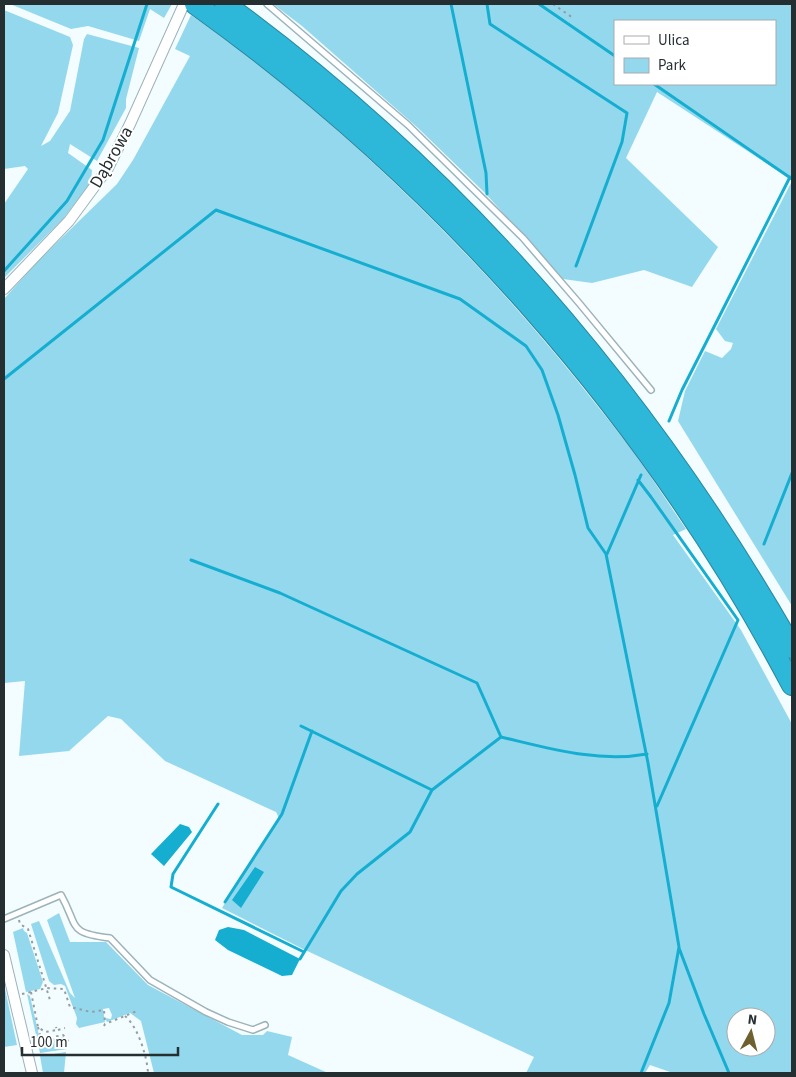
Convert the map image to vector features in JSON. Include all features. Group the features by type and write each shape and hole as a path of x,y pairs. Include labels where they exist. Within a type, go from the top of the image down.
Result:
{"highway":[{"path":"195,4 264,55 365,140 456,228 545,325 624,422 671,488 731,579 792,685"},
{"path":"225,4 322,80 401,150 463,209 530,281 613,379 662,444 734,549 792,648"}],"street":[{"name":"Dąbrowa","path":"4,289 69,221 108,168 184,4"},
{"path":"4,955 32,1073"}],"lane":[{"path":"267,4 408,125 510,225 579,303 651,390"},
{"path":"4,919 60,895 74,927 80,932 91,936 110,938 150,980 186,1002 228,1022 253,1030 265,1025"}],"path":[{"path":"553,4 573,18"},
{"path":"18,917 20,924 28,929 50,1000"},
{"path":"27,993 47,988 64,989 70,1007 91,1012 104,1010 105,1025 137,1011"},
{"path":"31,992 40,1035 45,1039 63,1035 69,1042"},
{"path":"125,1016 132,1022 148,1073"},
{"path":"38,1027 45,1032 57,1028 65,1028"}],"green space":[{"path":"10,4 172,4 164,18 150,9 139,41 88,26 71,29"},
{"path":"273,4 792,4 792,180 657,92 626,158 718,247 692,287 644,270 592,283 563,279 485,193 418,128 302,26"},
{"path":"4,10 70,37 73,45 58,113 41,146 50,141 70,111 84,39 87,34 139,48 126,99 126,108 97,161 70,144 68,153 92,170 91,182 63,219 4,278 4,204 28,169 25,166 4,169"},
{"path":"191,15 277,79 390,179 482,271 568,369 628,445 686,529 673,535 741,630 792,724 792,1073 673,1073 650,1065 645,1073 526,1073 534,1057 303,949 222,908 279,818 276,812 165,761 121,719 108,716 69,751 19,756 25,681 4,683 4,299 36,263 117,184 133,160 190,56 175,49"},
{"path":"792,181 792,606 678,421 685,391 705,351 722,358 731,349 733,343 725,341 716,329"},
{"path":"59,913 70,942 106,942 148,985 242,1035 263,1035 267,1031 292,1037 288,1055 328,1073 154,1073 141,1021 130,1013 107,1022 105,1018 111,1019 112,1015 109,1008 103,1009 105,1022 79,1028 76,1024 77,1018 65,986 61,984 54,985 49,981 31,924 39,921 70,993 75,998 47,920"},
{"path":"23,928 27,933 43,982 40,989 26,992 13,932"},
{"path":"4,984 17,1045 4,1047"},
{"path":"27,994 30,996 40,1040 63,1037 68,1043 67,1049 40,1053"},
{"path":"66,1052 64,1073 43,1073 40,1056"}],"shaded area":[{"path":"180,824 189,827 192,832 164,866 151,854"},
{"path":"255,867 264,872 241,908 232,900"},
{"path":"228,927 244,930 300,959 292,975 282,976 228,950 215,940 219,930"}],"waterway":[{"path":"4,271 67,201 103,140 147,4"},
{"path":"451,4 486,173 487,194"},
{"path":"487,4 490,24 627,113 622,142 576,266"},
{"path":"539,4 614,55"},
{"path":"655,85 792,179"},
{"path":"669,421 682,390 790,177"},
{"path":"4,379 216,210 460,299 526,346 542,370 558,415 588,528 606,554 648,763 679,947 669,1003 641,1073"},
{"path":"764,544 792,473"},
{"path":"607,554 641,475"},
{"path":"638,480 738,620 657,806"},
{"path":"191,560 280,593 477,683 501,737"},
{"path":"301,726 432,790"},
{"path":"225,902 282,814 312,731"},
{"path":"501,737 573,753 610,757 647,754"},
{"path":"300,959 341,891 357,874 410,832 432,790 501,737"},
{"path":"218,804 173,874 171,887 304,952"},
{"path":"679,948 729,1073"}]}
